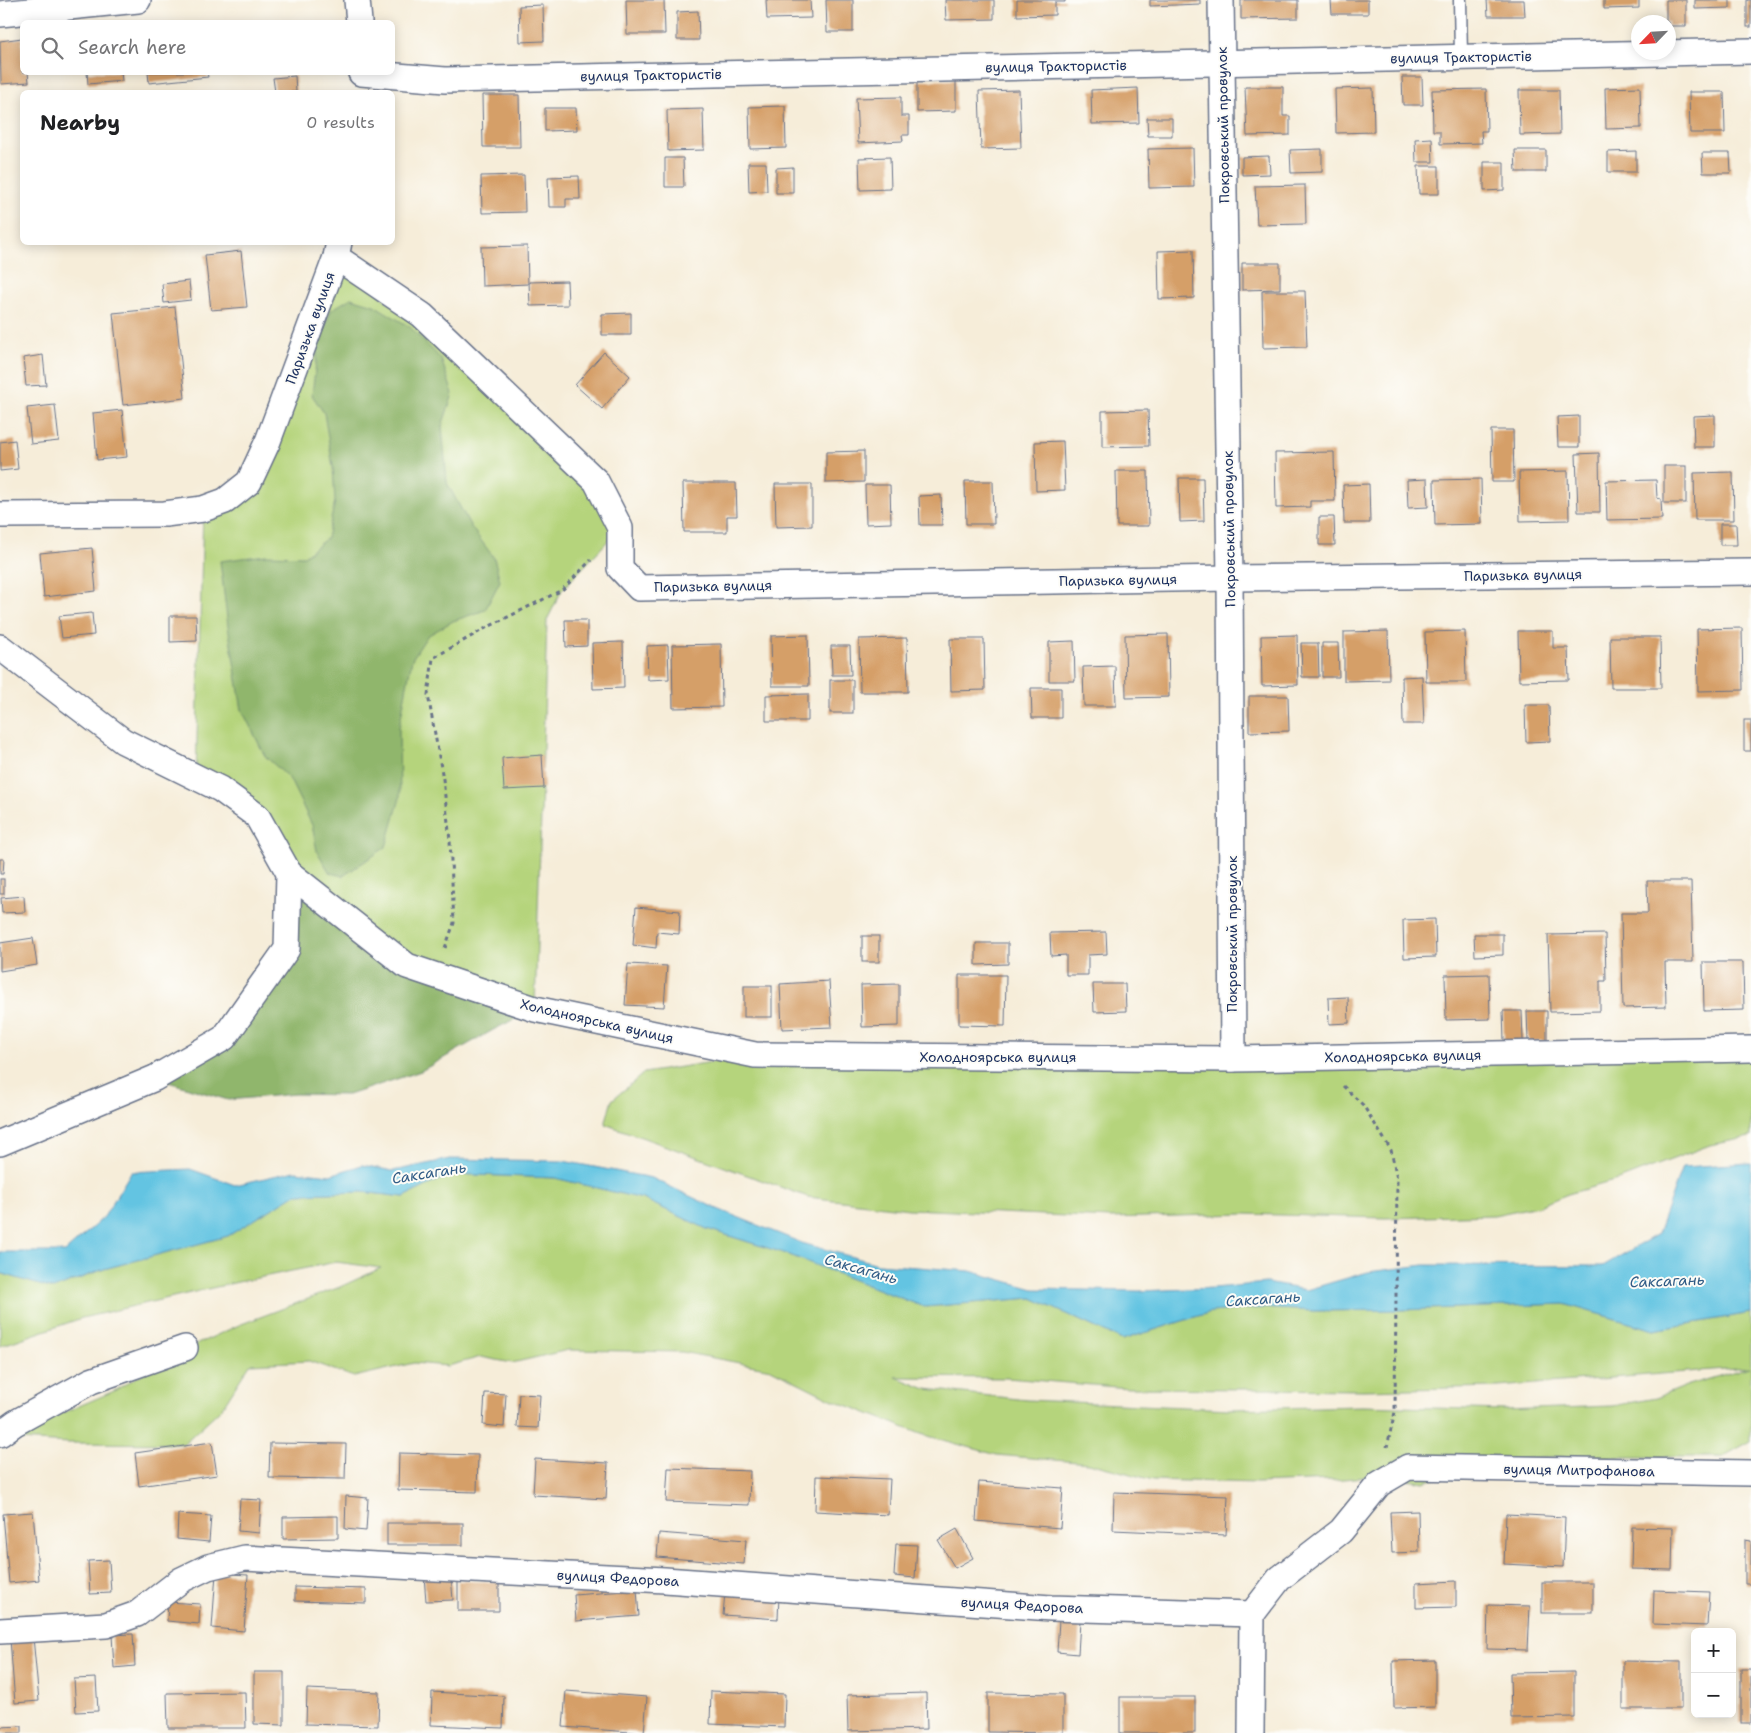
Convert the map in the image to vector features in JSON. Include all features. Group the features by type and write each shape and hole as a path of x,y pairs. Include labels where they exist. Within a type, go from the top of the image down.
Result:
{"street":[{"path":"0,14 138,0"},
{"path":"358,0 358,20"},
{"name":"Покровський провулок","path":"1221,0 1230,578 1233,1059"},
{"name":"вулиця Трактористів","path":"360,79 445,80 1751,51"},
{"name":"Паризька вулиця","path":"0,515 164,514 203,509 225,501 249,482 268,441 338,250 422,315 596,481 620,528 620,568 639,588 1751,572"},
{"path":"0,647 123,741 220,789 257,816 289,873 286,949 224,1038 155,1078 0,1143"},
{"name":"Холодноярська вулиця","path":"289,873 407,966 535,1009 755,1055 1233,1059 1751,1049"},
{"path":"0,1434 31,1414 91,1381 185,1348"},
{"name":"вулиця Митрофанова","path":"1252,1614 1279,1579 1341,1531 1379,1484 1408,1467 1751,1473"},
{"name":"вулиця Федорова","path":"0,1631 106,1625 137,1614 181,1580 208,1566 245,1558 665,1580 1052,1608 1252,1614"},
{"path":"1251,1733 1252,1614"}],"lane":[{"path":"1460,0 1461,57"}],"path":[{"path":"434,975 454,923 450,840 443,779 428,695 434,658 486,628 562,590 620,528"},
{"path":"1342,1085 1363,1105 1391,1150 1397,1179 1395,1412"}],"green space":[{"path":"336,257 596,481 620,528 562,590 547,620 535,1009 434,975 289,873 257,816 196,777 203,509 249,482"},
{"path":"351,298 374,305 410,327 441,359 453,394 442,426 447,483 471,527 494,558 500,581 485,610 453,621 427,636 412,659 399,728 400,798 386,847 343,876 330,873 317,851 312,825 289,778 265,756 242,710 228,626 220,561 266,555 304,556 327,538 335,501 333,467 324,413 312,395 318,346 331,310"},
{"path":"289,873 407,966 535,1009 495,1029 421,1071 348,1095 295,1094 228,1100 155,1078 224,1038 286,949"},
{"path":"1751,1049 1751,1137 1710,1145 1621,1179 1568,1194 1538,1206 1494,1215 1386,1218 1244,1214 1111,1218 909,1209 808,1197 605,1124 612,1100 644,1073 755,1055"},
{"path":"451,1174 555,1178 643,1199 707,1229 787,1254 924,1307 1032,1298 1122,1340 1211,1312 1261,1308 1314,1311 1400,1310 1564,1304 1654,1330 1751,1313 1751,1441 1722,1457 1542,1457 1487,1463 1424,1482 1385,1475 1333,1480 1257,1483 1153,1480 1089,1463 997,1455 921,1434 833,1400 771,1369 682,1352 568,1350 512,1363 481,1357 448,1366 414,1363 354,1377 309,1361 250,1364 222,1408 183,1444 69,1443 2,1439 114,1391 171,1356 239,1325 340,1287 381,1268 336,1262 238,1282 82,1318 0,1346 0,1273 53,1289 104,1269 228,1236 296,1194 362,1192 404,1197","holes":["1749,1367 1686,1386 1656,1398 1612,1406 1505,1410 1362,1406 1230,1409 1027,1400 926,1389 896,1377 1007,1378 1129,1388 1363,1390 1498,1387"]}],"water":[{"name":"Саксагань","path":"450,1159 563,1161 652,1178 715,1208 802,1243 878,1264 970,1271 1034,1289 1139,1291 1214,1288 1266,1283 1306,1290 1368,1272 1424,1265 1603,1266 1658,1234 1682,1167 1751,1163 1751,1313 1654,1330 1564,1304 1400,1310 1314,1311 1261,1308 1211,1312 1122,1340 1032,1298 924,1307 787,1254 707,1229 643,1199 555,1178 451,1174 404,1197 362,1192 296,1194 228,1236 104,1269 53,1289 0,1273 0,1252 65,1252 104,1217 131,1172 190,1169 235,1185 295,1171 330,1175 362,1165 393,1171"}],"building":[{"path":"626,0 664,0 665,34 627,34"},
{"path":"766,0 810,0 811,18 767,19"},
{"path":"826,0 853,0 853,32 827,32"},
{"path":"945,0 994,0 994,19 946,20"},
{"path":"1017,0 1065,0 1065,2 1055,2 1055,15 1017,16"},
{"path":"1150,0 1200,0 1200,4 1150,6"},
{"path":"1241,0 1298,0 1298,18 1241,19"},
{"path":"1331,0 1368,0 1368,14 1332,14"},
{"path":"1487,0 1524,0 1525,16 1488,16"},
{"path":"1604,0 1639,0 1639,8 1604,9"},
{"path":"1666,0 1686,0 1686,26 1676,26 1676,15 1666,15"},
{"path":"1695,0 1730,0 1730,8 1695,9"},
{"path":"1747,0 1751,0 1751,27 1747,27"},
{"path":"543,5 544,41 520,42 519,6"},
{"path":"698,11 699,40 677,40 677,12"},
{"path":"20,38 20,75 28,75 29,82 1,84 0,41"},
{"path":"87,75 121,75 122,81 88,84"},
{"path":"148,75 208,75 208,77 149,83"},
{"path":"295,76 296,90 275,90 273,78"},
{"path":"1402,77 1422,77 1423,105 1403,105"},
{"path":"956,80 956,111 917,112 917,81"},
{"path":"1245,87 1283,87 1283,116 1290,116 1290,135 1247,136"},
{"path":"1640,87 1641,128 1606,129 1605,88"},
{"path":"1138,88 1139,123 1092,124 1091,90"},
{"path":"1373,88 1374,132 1336,133 1335,89"},
{"path":"1486,89 1487,131 1481,131 1482,143 1440,144 1440,131 1433,131 1432,90"},
{"path":"1019,90 1021,148 981,149 979,91"},
{"path":"1519,90 1559,90 1560,134 1520,135"},
{"path":"1689,92 1724,92 1725,133 1690,133"},
{"path":"482,95 519,95 520,147 483,147"},
{"path":"901,97 901,116 909,116 909,135 902,135 903,141 858,143 856,98"},
{"path":"785,106 786,148 750,149 749,107"},
{"path":"545,108 576,108 577,130 545,131"},
{"path":"703,109 704,150 668,151 667,110"},
{"path":"1147,118 1172,118 1172,136 1148,136"},
{"path":"1432,138 1433,162 1416,162 1415,139"},
{"path":"1193,148 1194,187 1149,188 1148,149"},
{"path":"1322,149 1322,172 1291,173 1290,150"},
{"path":"1515,150 1546,150 1546,172 1516,172"},
{"path":"1636,151 1636,172 1608,172 1608,152"},
{"path":"1702,153 1730,153 1731,173 1703,173"},
{"path":"1269,156 1270,174 1242,175 1242,157"},
{"path":"890,157 891,189 860,190 859,158"},
{"path":"665,158 683,158 684,187 665,187"},
{"path":"1484,162 1504,162 1504,190 1484,191"},
{"path":"748,163 766,163 767,191 749,192"},
{"path":"1418,166 1439,166 1439,194 1419,194"},
{"path":"793,167 793,193 776,193 776,168"},
{"path":"524,175 525,212 482,213 481,176"},
{"path":"579,176 580,199 566,199 566,207 549,207 548,177"},
{"path":"1305,185 1306,224 1257,225 1255,186"},
{"path":"527,246 528,284 482,286 481,247"},
{"path":"1193,250 1194,298 1159,299 1158,251"},
{"path":"241,251 247,307 211,310 205,255"},
{"path":"1242,263 1280,263 1280,289 1242,290"},
{"path":"189,281 191,300 164,303 162,284"},
{"path":"567,281 568,305 530,306 529,282"},
{"path":"1262,291 1305,291 1307,347 1263,348"},
{"path":"175,307 185,398 123,405 113,313"},
{"path":"631,313 631,335 602,335 602,314"},
{"path":"604,352 630,376 602,409 575,385"},
{"path":"43,355 46,385 26,386 23,358"},
{"path":"55,405 59,441 31,444 27,408"},
{"path":"122,410 127,457 97,460 93,413"},
{"path":"1148,410 1149,446 1102,447 1102,411"},
{"path":"1715,415 1715,447 1694,447 1693,416"},
{"path":"1579,416 1579,447 1558,447 1557,417"},
{"path":"1491,430 1513,430 1514,482 1492,482"},
{"path":"15,440 18,469 0,471 0,442"},
{"path":"1063,441 1065,490 1036,491 1035,442"},
{"path":"864,451 864,482 826,483 826,452"},
{"path":"1334,452 1335,501 1310,501 1310,507 1276,508 1275,453"},
{"path":"1599,453 1600,512 1578,512 1576,454"},
{"path":"1664,466 1686,466 1686,503 1664,503"},
{"path":"1116,471 1148,471 1149,526 1117,526"},
{"path":"1568,471 1569,520 1520,521 1519,472"},
{"path":"1733,472 1734,520 1695,520 1694,473"},
{"path":"1179,478 1203,478 1204,521 1180,522"},
{"path":"1427,479 1428,507 1408,508 1407,480"},
{"path":"1481,479 1482,524 1435,525 1434,480"},
{"path":"1656,480 1657,498 1661,499 1662,519 1607,520 1606,481"},
{"path":"965,481 993,481 994,524 966,524"},
{"path":"683,483 736,483 737,516 727,516 727,532 684,532"},
{"path":"775,484 812,484 812,526 776,527"},
{"path":"1369,484 1370,523 1344,523 1343,485"},
{"path":"865,485 890,485 891,523 866,524"},
{"path":"941,495 942,525 920,525 919,496"},
{"path":"1319,517 1334,517 1335,545 1319,545"},
{"path":"1720,524 1736,524 1737,545 1720,545"},
{"path":"92,548 96,591 44,597 40,553"},
{"path":"92,613 94,635 62,638 59,616"},
{"path":"170,616 196,616 197,641 170,642"},
{"path":"565,620 587,620 587,646 566,647"},
{"path":"1742,628 1743,690 1698,691 1697,629"},
{"path":"1388,631 1389,680 1344,681 1344,632"},
{"path":"1465,631 1466,682 1426,682 1425,632"},
{"path":"1518,631 1553,631 1553,648 1568,648 1569,680 1519,681"},
{"path":"1168,634 1169,697 1126,698 1125,635"},
{"path":"808,635 809,686 772,686 771,636"},
{"path":"1297,635 1298,685 1262,686 1261,636"},
{"path":"1610,637 1660,637 1661,688 1611,688"},
{"path":"907,638 908,692 860,692 859,639"},
{"path":"950,639 984,639 985,690 951,691"},
{"path":"1074,641 1075,681 1049,681 1049,642"},
{"path":"623,642 624,688 593,689 592,643"},
{"path":"1301,643 1318,643 1319,677 1302,677"},
{"path":"1322,643 1338,643 1339,677 1322,677"},
{"path":"721,644 722,707 673,708 672,645"},
{"path":"668,645 669,679 648,680 647,646"},
{"path":"831,646 850,646 851,675 832,675"},
{"path":"1115,666 1116,706 1084,706 1083,667"},
{"path":"1422,676 1424,724 1403,724 1402,677"},
{"path":"830,680 853,680 853,713 830,713"},
{"path":"1031,688 1061,688 1061,718 1032,718"},
{"path":"808,694 808,721 766,721 766,695"},
{"path":"1249,696 1288,696 1289,731 1249,732"},
{"path":"1525,705 1549,705 1550,741 1526,742"},
{"path":"1744,720 1751,720 1751,751 1744,751"},
{"path":"542,755 544,788 504,790 502,758"},
{"path":"0,859 4,859 3,874 0,874"},
{"path":"0,879 4,879 4,894 0,894"},
{"path":"1647,881 1691,881 1693,962 1665,962 1666,1007 1623,1008 1621,913 1648,913"},
{"path":"24,896 25,912 2,913 1,898"},
{"path":"636,907 680,911 679,934 657,932 656,948 633,945"},
{"path":"1435,919 1436,957 1404,958 1403,920"},
{"path":"1106,932 1107,954 1088,955 1088,975 1066,975 1066,955 1051,956 1050,933"},
{"path":"1474,934 1503,934 1503,955 1475,956"},
{"path":"1605,934 1606,981 1600,981 1600,1011 1550,1012 1548,935"},
{"path":"862,936 879,936 879,962 862,962"},
{"path":"33,938 37,965 0,971 0,943"},
{"path":"976,943 1008,943 1008,964 976,965"},
{"path":"1703,962 1743,962 1744,1010 1704,1011"},
{"path":"628,964 667,966 664,1007 625,1005"},
{"path":"1489,974 1490,1019 1446,1020 1445,975"},
{"path":"959,975 1006,975 1005,1026 959,1025"},
{"path":"829,981 832,1027 782,1029 780,984"},
{"path":"899,984 899,1026 862,1027 861,985"},
{"path":"1093,984 1125,984 1126,1011 1094,1012"},
{"path":"744,986 772,986 772,1017 744,1017"},
{"path":"1348,997 1349,1023 1329,1024 1328,998"},
{"path":"1503,1011 1522,1011 1523,1041 1504,1041"},
{"path":"1527,1011 1547,1011 1547,1041 1528,1041"},
{"path":"485,1393 506,1394 504,1427 483,1425"},
{"path":"519,1394 540,1395 538,1428 517,1427"},
{"path":"212,1442 217,1475 139,1486 135,1453"},
{"path":"270,1443 346,1444 345,1479 269,1478"},
{"path":"399,1453 478,1455 477,1492 398,1490"},
{"path":"535,1459 608,1463 606,1499 533,1495"},
{"path":"668,1468 750,1471 749,1505 666,1502"},
{"path":"816,1476 890,1479 888,1515 815,1511"},
{"path":"979,1482 1063,1488 1060,1528 976,1521"},
{"path":"1114,1492 1228,1496 1226,1535 1113,1530"},
{"path":"346,1496 368,1498 366,1531 345,1529"},
{"path":"240,1499 261,1500 259,1533 238,1531"},
{"path":"1418,1511 1419,1552 1392,1553 1390,1512"},
{"path":"33,1512 39,1580 9,1583 3,1514"},
{"path":"178,1514 211,1516 209,1542 177,1539"},
{"path":"1506,1514 1565,1517 1563,1567 1504,1564"},
{"path":"338,1516 338,1538 283,1539 283,1517"},
{"path":"387,1523 463,1523 463,1545 387,1545"},
{"path":"1632,1527 1673,1528 1672,1570 1631,1569"},
{"path":"957,1529 973,1558 955,1568 938,1540"},
{"path":"659,1533 746,1540 744,1564 657,1557"},
{"path":"1745,1540 1751,1541 1751,1584 1745,1584"},
{"path":"896,1544 917,1545 915,1578 894,1576"},
{"path":"109,1560 111,1593 90,1594 88,1561"},
{"path":"216,1573 248,1575 244,1631 212,1628"},
{"path":"451,1575 453,1600 426,1601 424,1576"},
{"path":"458,1581 499,1582 499,1611 458,1611"},
{"path":"1456,1581 1456,1607 1416,1608 1416,1583"},
{"path":"1542,1582 1593,1582 1593,1613 1542,1613"},
{"path":"295,1587 366,1589 366,1603 295,1601"},
{"path":"637,1590 639,1616 576,1621 574,1595"},
{"path":"1654,1590 1709,1592 1707,1626 1653,1624"},
{"path":"725,1592 779,1596 778,1619 723,1615"},
{"path":"168,1602 200,1604 199,1624 167,1621"},
{"path":"1488,1605 1530,1606 1528,1650 1487,1649"},
{"path":"1059,1620 1080,1621 1078,1654 1057,1652"},
{"path":"133,1634 135,1666 114,1668 112,1635"},
{"path":"33,1637 39,1701 15,1703 10,1639"},
{"path":"1435,1660 1435,1707 1394,1708 1393,1661"},
{"path":"1623,1661 1681,1662 1681,1709 1623,1709"},
{"path":"1741,1669 1751,1669 1751,1723 1741,1723"},
{"path":"254,1672 284,1672 284,1725 254,1724"},
{"path":"1574,1672 1574,1717 1511,1718 1510,1673"},
{"path":"96,1678 98,1711 76,1712 74,1679"},
{"path":"307,1689 379,1692 378,1726 306,1724"},
{"path":"566,1691 647,1697 644,1733 563,1727"},
{"path":"711,1691 785,1694 784,1727 710,1724"},
{"path":"245,1692 246,1728 168,1728 167,1693"},
{"path":"432,1692 504,1696 503,1728 431,1725"},
{"path":"926,1693 927,1729 848,1731 847,1695"},
{"path":"988,1693 1063,1694 1063,1733 988,1732"},
{"path":"1120,1697 1195,1697 1195,1733 1120,1733"},
{"path":"22,1726 22,1733 0,1733 0,1727"}]}
